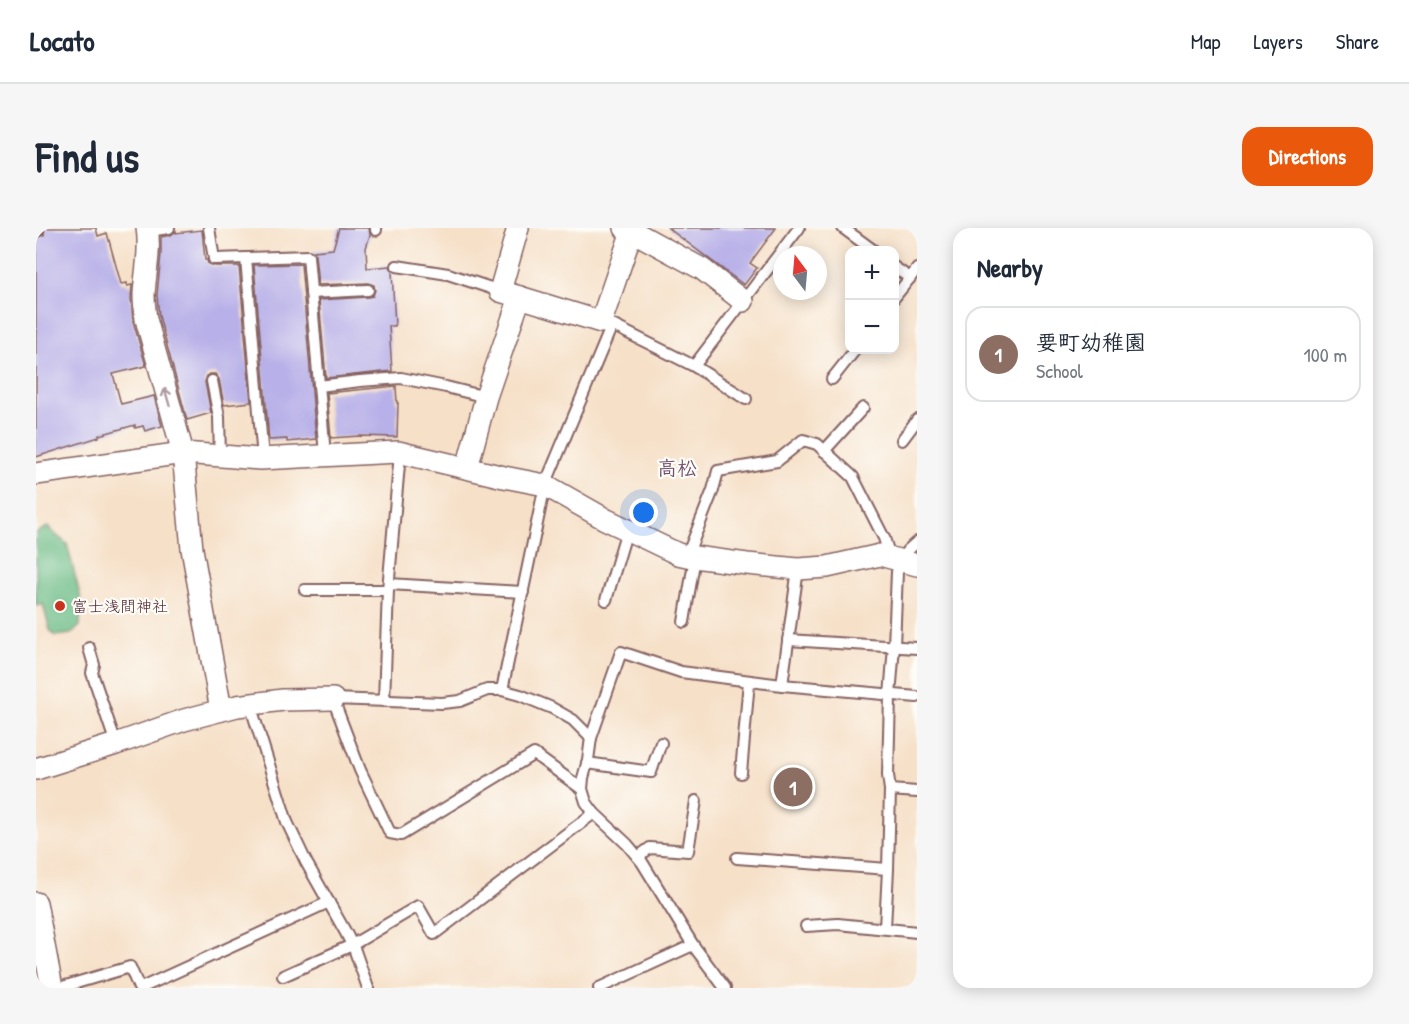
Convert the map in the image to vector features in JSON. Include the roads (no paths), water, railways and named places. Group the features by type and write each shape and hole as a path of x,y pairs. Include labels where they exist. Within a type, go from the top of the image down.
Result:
{"street":[{"path":"467,468 510,294 518,228"},
{"path":"155,229 147,264 144,296 146,319 183,453 192,549 221,710"},
{"path":"510,294 607,323 628,229 702,269 743,301"},
{"path":"37,470 183,453 263,459 400,453 545,485 604,519 678,554 798,569 827,567 880,555 903,561"},
{"path":"36,769 184,720 237,706 283,700 333,699"},
{"path":"36,903 52,988"}],"lane":[{"path":"209,228 214,259 308,256 325,455"},
{"path":"694,366 799,228"},
{"path":"843,228 868,246"},
{"path":"246,258 263,459"},
{"path":"397,266 448,274 510,294"},
{"path":"899,291 913,273"},
{"path":"311,293 368,290"},
{"path":"502,690 545,485 607,323 694,366 746,399"},
{"path":"832,379 852,354"},
{"path":"319,386 401,378 486,398"},
{"path":"212,381 219,417 220,456"},
{"path":"824,450 862,408"},
{"path":"902,440 917,420"},
{"path":"684,622 691,556 718,471 777,461 803,440 817,444 853,477 884,538 903,561"},
{"path":"384,701 388,587 400,453"},
{"path":"606,600 627,530"},
{"path":"885,928 890,790 888,775 890,696 897,572 907,551 917,542"},
{"path":"782,685 798,569"},
{"path":"305,590 388,587 523,592"},
{"path":"788,640 917,648"},
{"path":"89,648 94,665 92,673 116,744"},
{"path":"725,988 693,945 638,857 586,802 582,789 591,738 621,652 681,672 782,685 917,697"},
{"path":"741,773 749,681"},
{"path":"582,789 534,754 400,835 390,833 360,770 333,699 442,703 460,701 487,690 502,690 552,708 573,720 591,738"},
{"path":"250,704 287,822 306,862 352,945 368,988"},
{"path":"587,763 651,772 661,743"},
{"path":"890,790 917,792"},
{"path":"638,857 650,848 688,851 696,801"},
{"path":"283,976 352,945 418,906 434,934 594,813"},
{"path":"737,858 888,869"},
{"path":"59,988 130,967 140,988 329,902"},
{"path":"806,926 838,924 917,932"},
{"path":"599,988 693,945"}],"place":[{"name":"富士浅間神社","path":"60,606"},
{"name":"要町幼稚園","path":"793,787"}],"district":[{"name":"高松","path":"677,468"}]}
